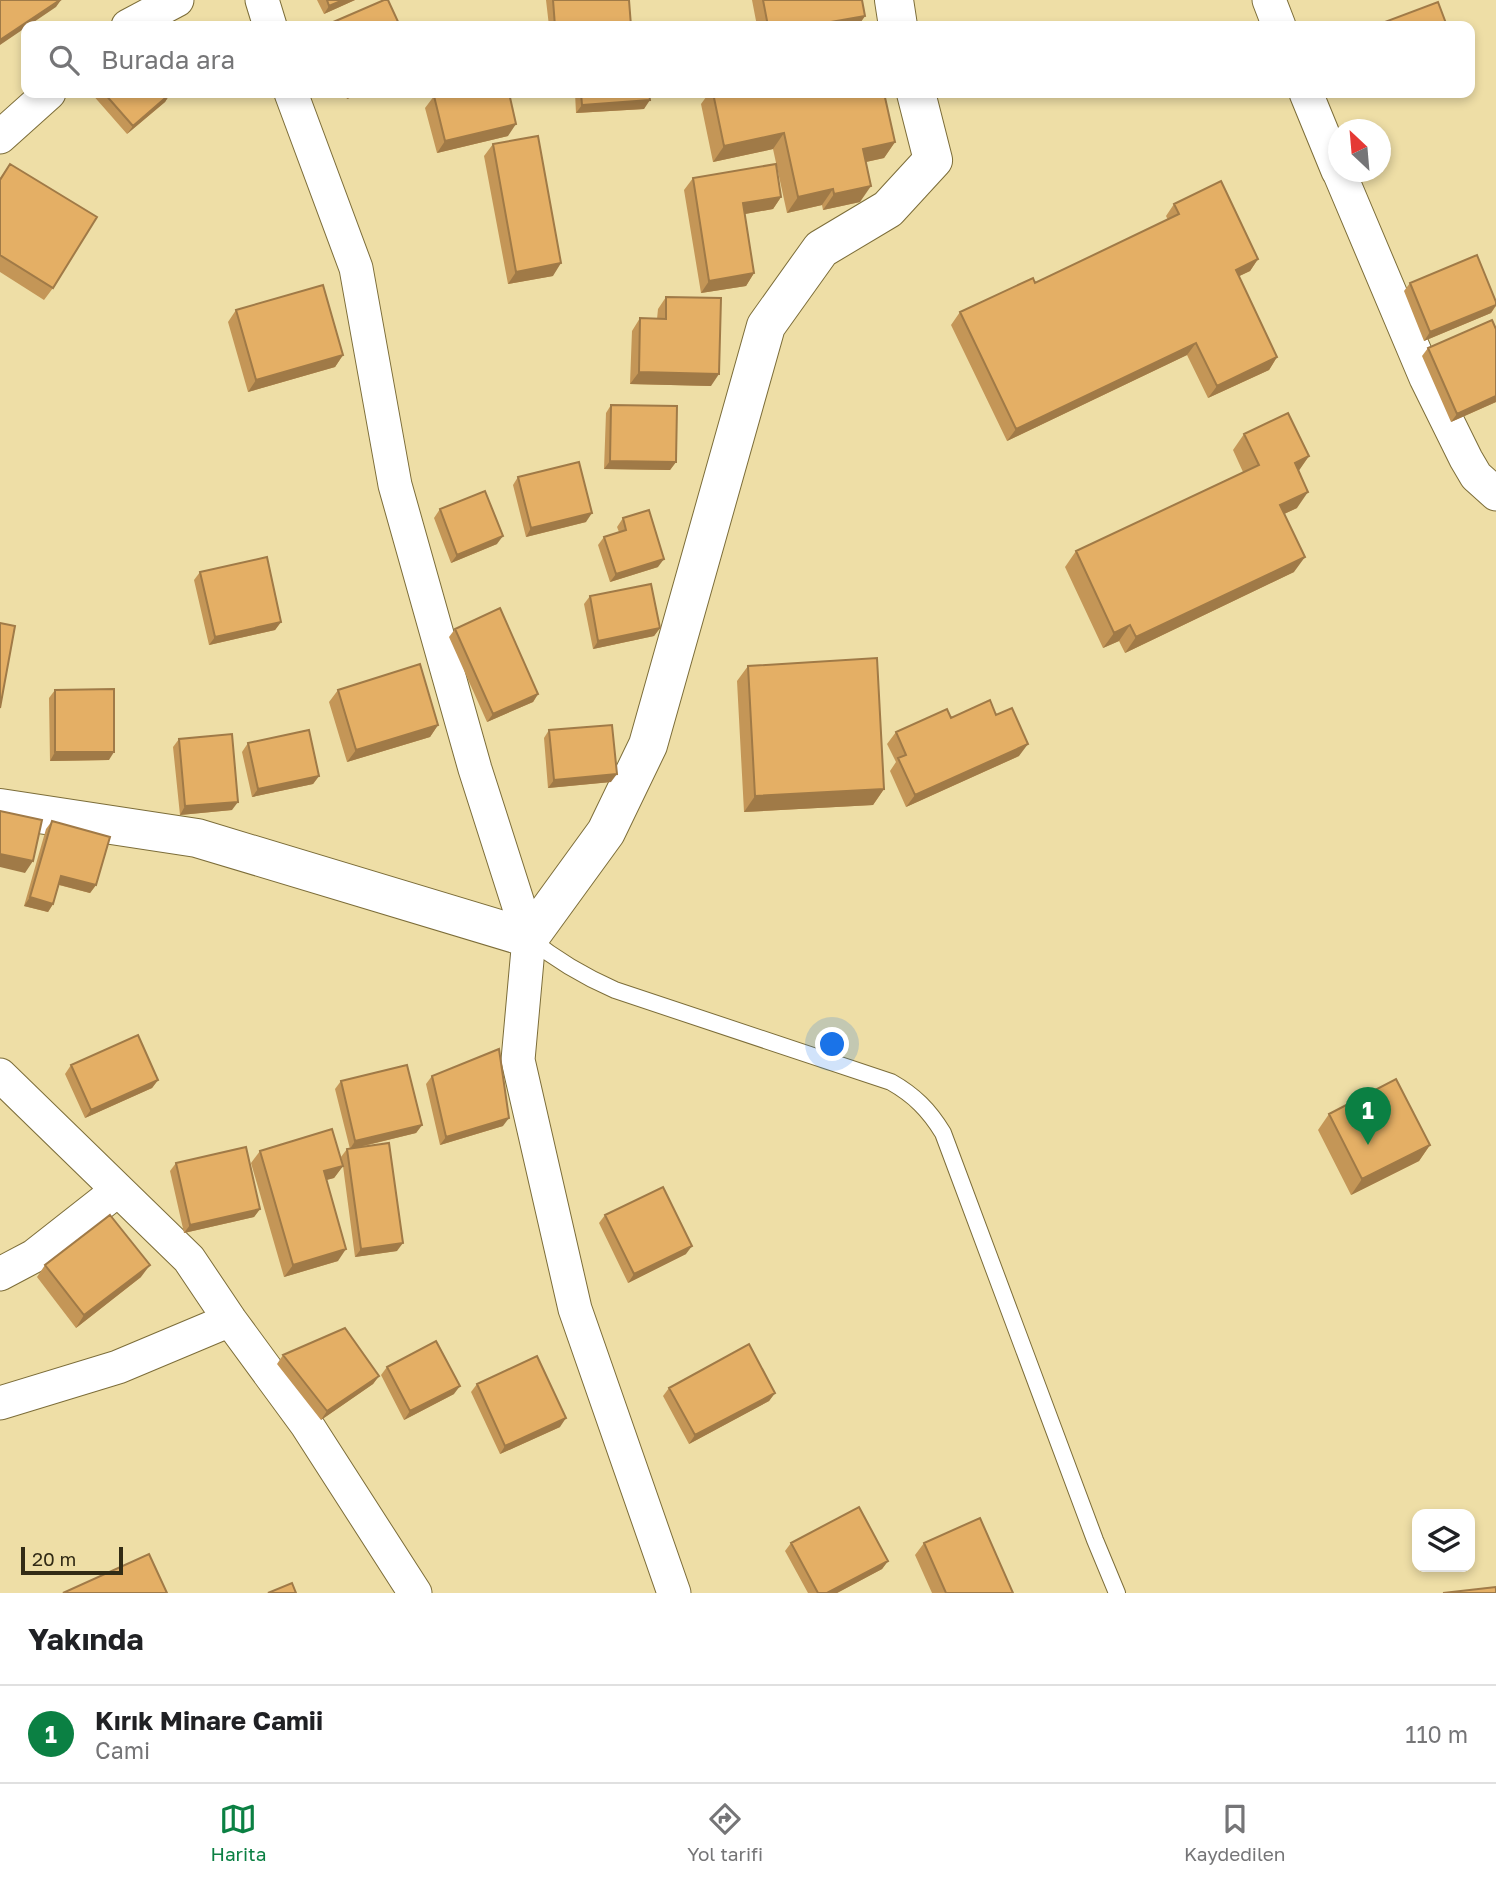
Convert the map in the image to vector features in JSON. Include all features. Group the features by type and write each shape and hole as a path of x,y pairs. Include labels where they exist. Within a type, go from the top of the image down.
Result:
{"street":[{"path":"137,21 177,0"},
{"path":"262,0 268,21"},
{"path":"894,0 897,21"},
{"path":"1269,0 1277,21"},
{"path":"0,137 43,98"},
{"path":"294,98 356,268 395,485 475,769 529,938 518,1060 575,1309 674,1593"},
{"path":"529,938 606,832 648,746 766,326 821,250 888,208 933,160 917,98"},
{"path":"1308,98 1328,145"},
{"path":"1344,182 1426,379 1476,476 1496,494"},
{"path":"0,808 197,838 529,938"},
{"path":"0,1075 189,1259 307,1425 415,1593"},
{"path":"0,1274 34,1256 118,1190"},
{"path":"0,1403 118,1367 230,1320"}],"lane":[{"path":"529,938 558,961 589,979 891,1082 924,1106 946,1140 1117,1593"}],"building":[{"path":"0,0 60,0 28,21 21,21 21,26 0,40"},
{"path":"327,0 343,0 329,6"},
{"path":"388,0 398,21 336,21"},
{"path":"553,0 629,0 631,21 555,21"},
{"path":"763,0 862,0 865,16 836,21 767,21"},
{"path":"1438,2 1445,21 1387,21"},
{"path":"108,98 165,98 133,126"},
{"path":"434,98 510,98 516,124 445,141"},
{"path":"581,98 650,100 582,105"},
{"path":"714,98 885,98 895,142 863,149 871,186 834,194 833,189 798,197 784,133 724,146"},
{"path":"538,136 561,263 516,272 493,144"},
{"path":"10,164 97,217 53,288 0,255 0,180"},
{"path":"776,164 781,197 743,203 754,273 709,281 693,178"},
{"path":"1221,181 1258,259 1236,270 1277,357 1217,386 1196,343 1016,429 960,312 1033,278 1035,283 1179,214 1174,204"},
{"path":"1477,255 1496,305 1430,332 1410,283"},
{"path":"323,285 343,355 256,380 236,310"},
{"path":"666,297 721,298 719,374 639,372 640,318 666,319"},
{"path":"1492,320 1496,329 1496,396 1457,414 1428,348"},
{"path":"611,405 677,406 676,462 610,461"},
{"path":"1288,413 1309,456 1295,463 1308,492 1280,505 1305,557 1136,637 1130,625 1114,633 1076,551 1259,465 1244,434"},
{"path":"579,462 592,513 531,528 518,477"},
{"path":"485,491 503,536 457,555 440,509"},
{"path":"649,510 664,559 616,574 604,537 626,530 623,518"},
{"path":"267,557 281,622 215,637 200,572"},
{"path":"651,584 660,628 598,641 590,596"},
{"path":"500,608 538,694 493,714 455,629"},
{"path":"0,623 15,626 0,708"},
{"path":"877,658 884,789 755,796 748,666"},
{"path":"420,664 438,725 356,750 338,690"},
{"path":"114,689 114,752 55,752 55,690"},
{"path":"990,700 996,715 1012,708 1028,744 915,795 898,758 906,755 896,732 947,709 951,718"},
{"path":"612,725 617,774 554,780 549,730"},
{"path":"309,730 319,776 258,789 248,743"},
{"path":"232,734 238,802 185,806 179,739"},
{"path":"0,811 42,820 33,861 0,854"},
{"path":"52,821 110,837 96,885 61,876 53,904 30,897"},
{"path":"138,1035 158,1080 91,1110 71,1065"},
{"path":"499,1049 509,1118 446,1137 432,1076"},
{"path":"407,1065 422,1125 355,1141 341,1081"},
{"path":"1396,1079 1430,1145 1362,1179 1329,1114"},
{"path":"332,1129 343,1166 324,1171 346,1249 293,1265 260,1151"},
{"path":"389,1143 403,1243 361,1249 347,1149"},
{"path":"246,1147 260,1209 190,1225 176,1163"},
{"path":"663,1187 692,1246 634,1274 605,1215"},
{"path":"110,1215 150,1265 84,1315 45,1265"},
{"path":"345,1328 379,1376 327,1411 283,1355"},
{"path":"436,1341 460,1386 410,1411 387,1367"},
{"path":"749,1344 775,1393 695,1435 669,1388"},
{"path":"537,1356 566,1418 505,1446 477,1384"},
{"path":"859,1507 888,1561 827,1593 818,1593 791,1543"},
{"path":"980,1518 1013,1593 946,1593 924,1543"},
{"path":"149,1554 167,1593 63,1593"},
{"path":"292,1583 296,1593 268,1593"},
{"path":"1496,1587 1496,1593 1443,1593"}],"place":[{"name":"Kırık Minare Camii","path":"1368,1145"}]}
